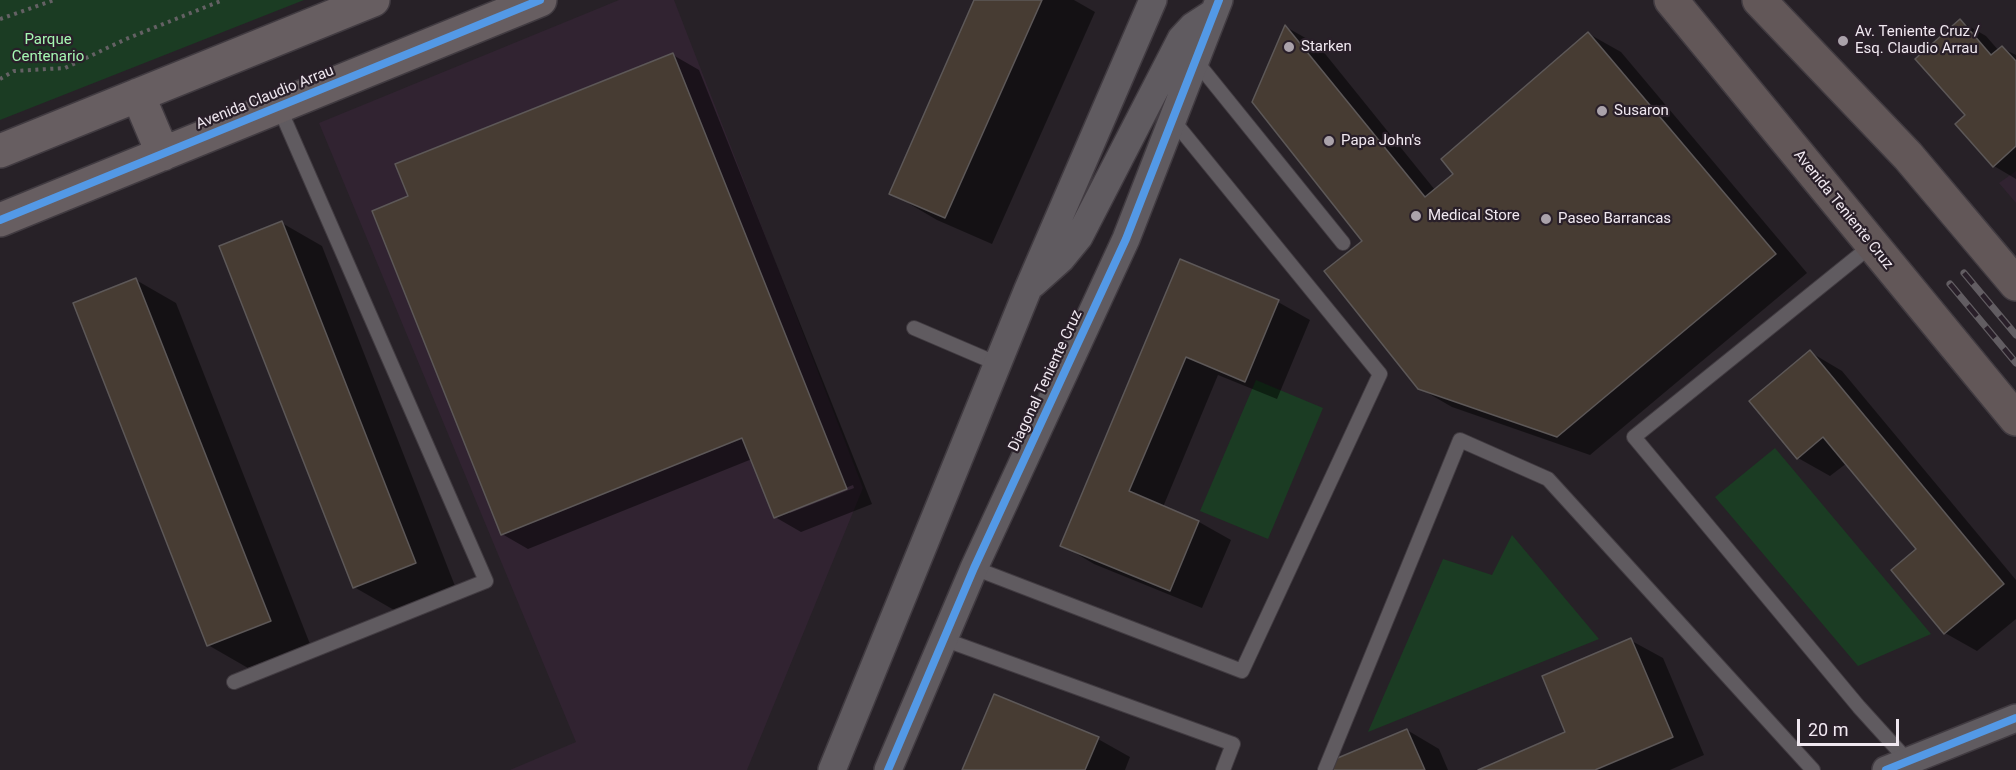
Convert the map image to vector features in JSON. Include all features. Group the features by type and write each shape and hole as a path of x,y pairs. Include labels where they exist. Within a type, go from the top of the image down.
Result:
{"main road":[{"name":"Avenida Teniente Cruz","path":"1671,0 2016,419"},
{"path":"1759,0 1908,156 2016,284"}],"street":[{"path":"0,151 374,0"},
{"name":"Avenida Claudio Arrau","path":"0,220 540,0"},
{"name":"Diagonal Teniente Cruz","path":"832,770 1028,289 1153,0"},
{"name":"Diagonal Teniente Cruz","path":"1028,289 1061,259 1079,237 1181,39 1217,6"},
{"name":"Diagonal Teniente Cruz","path":"888,770 974,568 1126,239 1217,6"},
{"path":"138,95 163,154"},
{"path":"1897,765 2016,718"}],"lane":[{"path":"1195,60 1343,243"},
{"path":"234,682 486,581 279,106"},
{"path":"974,568 1242,671 1380,374 1172,119"},
{"path":"1872,245 1635,437 1859,707 1897,765"},
{"path":"914,328 998,364"},
{"path":"1325,770 1460,440 1548,479 1813,770"},
{"path":"943,639 1233,744 1223,770"}],"path":[{"path":"0,19 54,0"},
{"path":"0,79 14,71 65,68 126,39 223,0"}],"shaded area":[{"path":"619,0 674,0 863,488 747,770 510,770 576,742 319,123"},
{"path":"2016,171 2016,203 1999,183"}],"green space":[{"name":"Parque Centenario","path":"0,0 304,0 0,120"},
{"path":"1256,380 1323,408 1268,539 1200,511"},
{"path":"1775,448 1931,634 1858,666 1715,497"},
{"path":"1512,535 1599,639 1368,732 1443,559 1492,575"}],"building":[{"path":"974,0 1042,0 945,218 889,194"},
{"path":"1960,19 1991,55 2002,46 2016,61 2016,146 1993,167 1955,124 1965,115 1915,59"},
{"name":"Paseo Barrancas","path":"1285,25 1425,197 1453,174 1441,159 1588,32 1776,254 1557,437 1418,389 1324,271 1362,241 1252,102"},
{"path":"673,53 847,489 774,518 742,438 501,535 372,211 408,196 395,164"},
{"path":"282,221 416,563 353,588 219,246"},
{"path":"1180,259 1279,300 1245,382 1186,357 1129,491 1199,521 1170,591 1060,546"},
{"path":"136,278 271,621 207,646 73,303"},
{"path":"1810,350 2004,584 1944,634 1891,570 1916,549 1823,437 1797,459 1749,401"},
{"path":"1631,638 1673,737 1595,770 1478,770 1565,732 1542,676"},
{"path":"994,694 1099,737 1085,770 962,770"},
{"path":"1407,729 1425,770 1331,770 1328,762"}],"railway":[{"path":"1964,273 2016,335"},
{"path":"1950,284 2016,363"}],"cycle path":[{"path":"0,220 540,0"},
{"path":"888,770 974,568 1126,239 1219,0"},
{"path":"1886,770 2016,718"}],"place":[{"name":"Av. Teniente Cruz / Esq. Claudio Arrau","path":"1843,41"},
{"name":"Starken","path":"1289,47"},
{"name":"Susaron","path":"1602,111"},
{"name":"Papa John's","path":"1329,141"},
{"name":"Medical Store","path":"1416,216"},
{"name":"Paseo Barrancas","path":"1546,219"}]}
